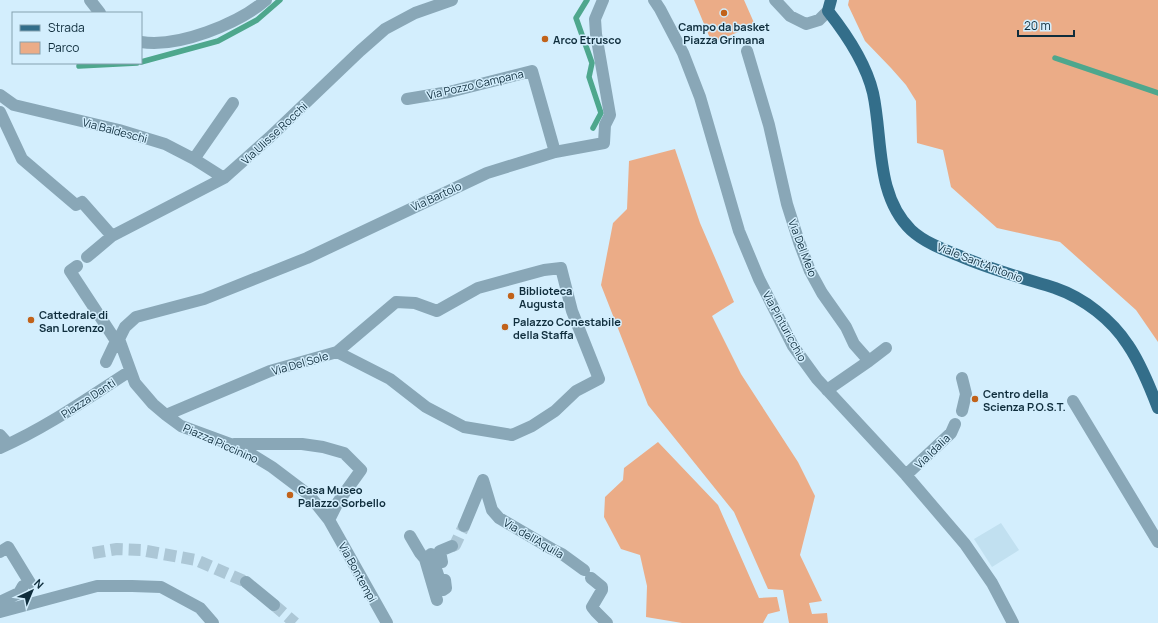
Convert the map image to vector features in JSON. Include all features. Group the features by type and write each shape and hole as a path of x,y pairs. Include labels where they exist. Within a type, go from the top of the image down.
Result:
{"main road":[{"name":"Viale Sant'Antonio","path":"830,6 840,26 853,46 873,93 885,180 889,196 899,216 912,230 930,243 982,266 1057,289 1077,298 1094,309 1110,322 1128,345 1141,369 1158,408"}],"street":[{"path":"90,0 99,12"},
{"path":"142,42 163,43 215,29 236,20 266,0"},
{"name":"Via Ulisse Rocchi","path":"88,257 112,236 224,178 385,29 415,13 452,0"},
{"name":"Via Bartolo","path":"136,317 204,299 307,258 487,172 555,152 604,142 605,125 610,116 596,34 595,19 603,0"},
{"name":"Via Pinturicchio","path":"654,0 689,66 700,97 739,231 759,279 794,346 817,379 906,475 965,544 992,583 1013,623"},
{"path":"775,0 790,16 806,24 819,20 830,6"},
{"name":"Via Del Melo","path":"747,51 771,132 788,204 799,242 810,271 822,293 846,328 854,344 869,361"},
{"name":"Via Pozzo Campana","path":"407,99 449,92 532,71 555,152"},
{"name":"Via Baldeschi","path":"0,95 16,102 165,144 194,159 224,178"},
{"path":"194,159 233,103"},
{"path":"0,112 22,159 76,205 82,202 112,236"},
{"path":"73,268 118,340 136,383 153,404 166,415"},
{"name":"Via Del Sole","path":"166,415 270,370 337,352 396,302 415,303 437,311 478,288 544,270 561,268 572,311 599,379 576,391 555,411 532,426 512,435 464,427 426,407 390,379 337,352"},
{"name":"Piazza Danti","path":"106,362 125,328 136,317"},
{"path":"827,390 886,348"},
{"name":"Piazza Danti","path":"3,442 45,425 130,371"},
{"path":"962,378 966,394 962,411"},
{"path":"1074,401 1158,542"},
{"name":"Piazza Piccinino","path":"166,415 181,426 230,444 251,454 272,467 309,495 329,520"},
{"name":"Via Idalia","path":"906,475 951,433 955,424"},
{"path":"230,444 302,444 344,452 361,470 338,502 329,520"},
{"name":"Via dell'Aquila","path":"464,526 482,480 492,510 499,518 562,554 602,587 602,590 592,607 606,623"},
{"name":"Via Bontempi","path":"329,520 387,623"},
{"path":"410,536 425,559 437,600"},
{"path":"442,562 440,551 452,546"},
{"path":"0,552 8,547 27,585 19,594 0,602"},
{"path":"425,559 431,554 443,590 446,588 445,580"},
{"path":"246,582 274,605"},
{"path":"0,612 97,586 161,587 200,608 223,623"},
{"path":"200,608 213,623"}],"shaded area":[{"path":"1001,523 1019,550 992,567 974,539"}],"green space":[{"name":"Campo da basket Piazza Grimana","path":"694,0 744,0 755,25 712,43"},
{"path":"849,0 1158,0 1158,342 1136,310 1060,242 997,228 951,187 943,150 917,143 916,101 906,85 865,41 848,5"},
{"path":"675,149 700,223 734,302 712,316 741,374 798,462 815,496 800,555 822,601 809,603 812,614 827,613 828,623 789,623 783,590 768,589 734,512 648,405 601,285 613,223 627,209 629,161"},
{"path":"658,442 718,505 759,598 777,597 780,611 768,614 763,623 682,623 646,617 647,586 640,555 621,549 604,517 605,497 623,480 624,468"}],"waterway":[{"path":"142,62 218,41 257,20 280,0"},
{"path":"587,0 576,18 592,63 589,77 601,113 593,128"},
{"path":"1055,58 1158,93"},
{"path":"79,66 118,64"}],"tunnel":[{"path":"452,546 455,545 464,526"},
{"path":"93,553 117,549 141,550 196,560 246,582"},
{"path":"274,605 295,623"}],"place":[{"name":"Campo da basket Piazza Grimana","path":"724,13"},
{"name":"Arco Etrusco","path":"545,39"},
{"name":"Biblioteca Augusta","path":"511,296"},
{"name":"Cattedrale di San Lorenzo","path":"31,320"},
{"name":"Palazzo Conestabile della Staffa","path":"505,327"},
{"name":"Centro della Scienza P.O.S.T.","path":"975,399"},
{"name":"Casa Museo Palazzo Sorbello","path":"290,495"}]}
